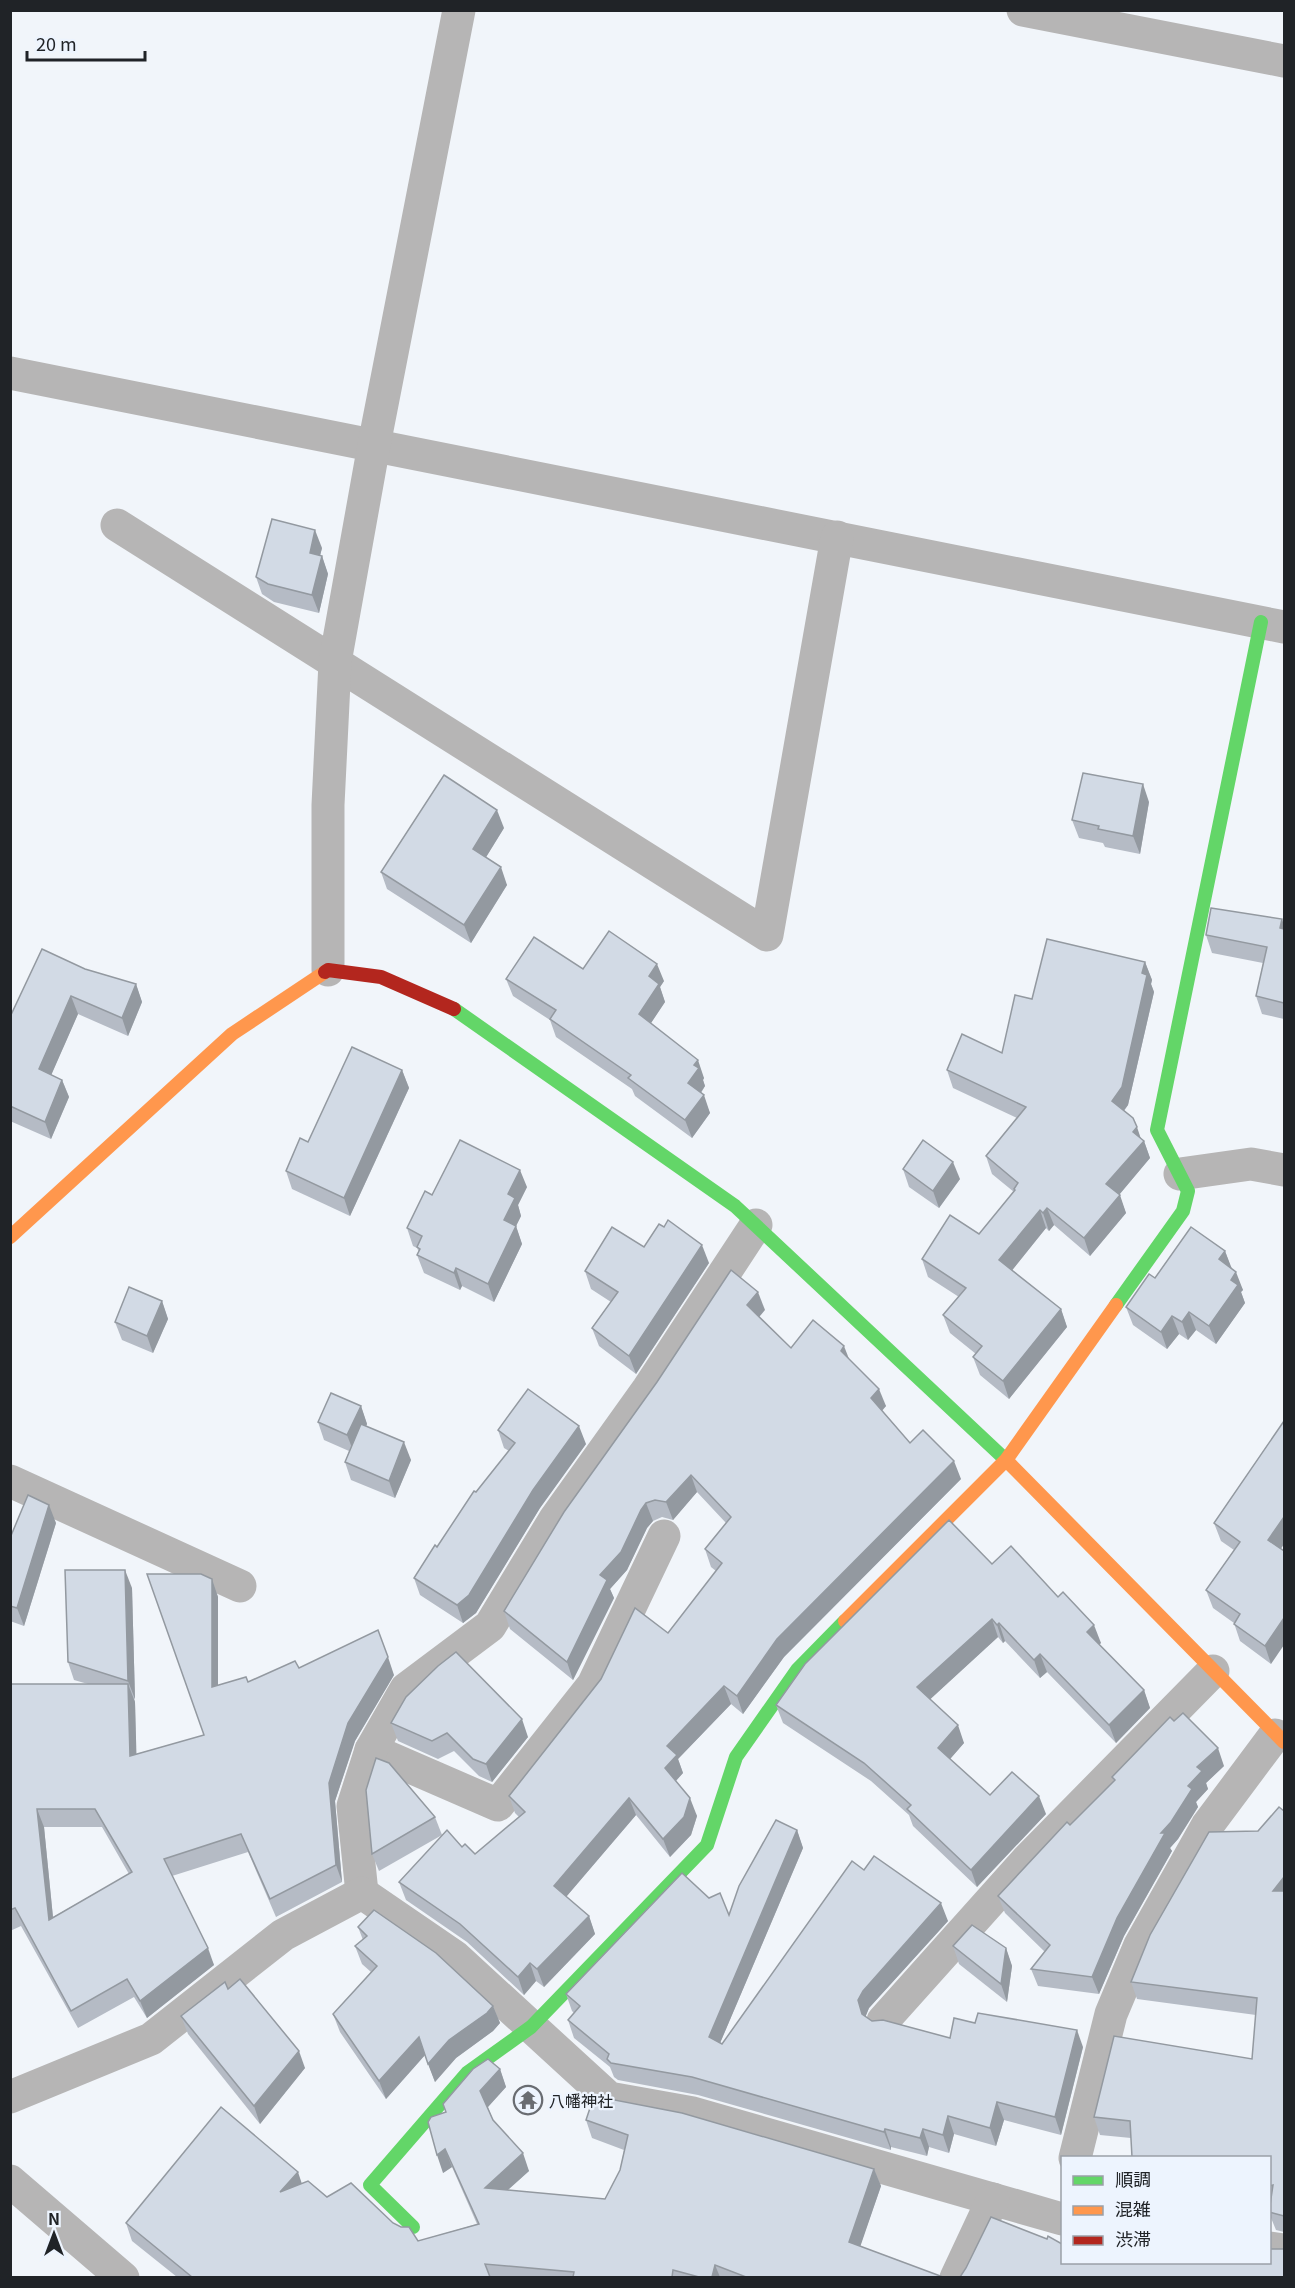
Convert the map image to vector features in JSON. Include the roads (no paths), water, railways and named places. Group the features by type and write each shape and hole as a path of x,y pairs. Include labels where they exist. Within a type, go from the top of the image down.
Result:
{"street":[{"path":"328,969 328,806 335,662 374,445 459,10"},
{"path":"1023,10 1284,61"},
{"path":"10,373 1273,624 1157,1130 1188,1191 1183,1211 1006,1460 797,1670 736,1757 707,1845 531,2027 467,2073 370,2185 413,2227"},
{"path":"117,525 767,935 837,537"},
{"path":"10,1238 232,1034 328,969 381,977 461,1011 735,1206 1006,1460 1280,1738 1207,1826 1140,1945 1111,2014 1075,2156"},
{"path":"1180,1174 1251,1164 1284,1170"},
{"path":"756,1225 648,1389 555,1519 490,1626 406,1689 371,1750 353,1806 362,1893 454,1956 609,2098 693,2113 993,2199 1061,2214"},
{"path":"10,1481 240,1586"},
{"path":"371,1750 498,1805 593,1685 664,1536"},
{"path":"883,2021 1029,1859 1213,1671"},
{"path":"10,2097 151,2039 284,1935 362,1893"},
{"path":"10,2181 123,2277"},
{"path":"956,2277 993,2199"}],"place":[{"name":"八幡神社","path":"528,2100"}]}
